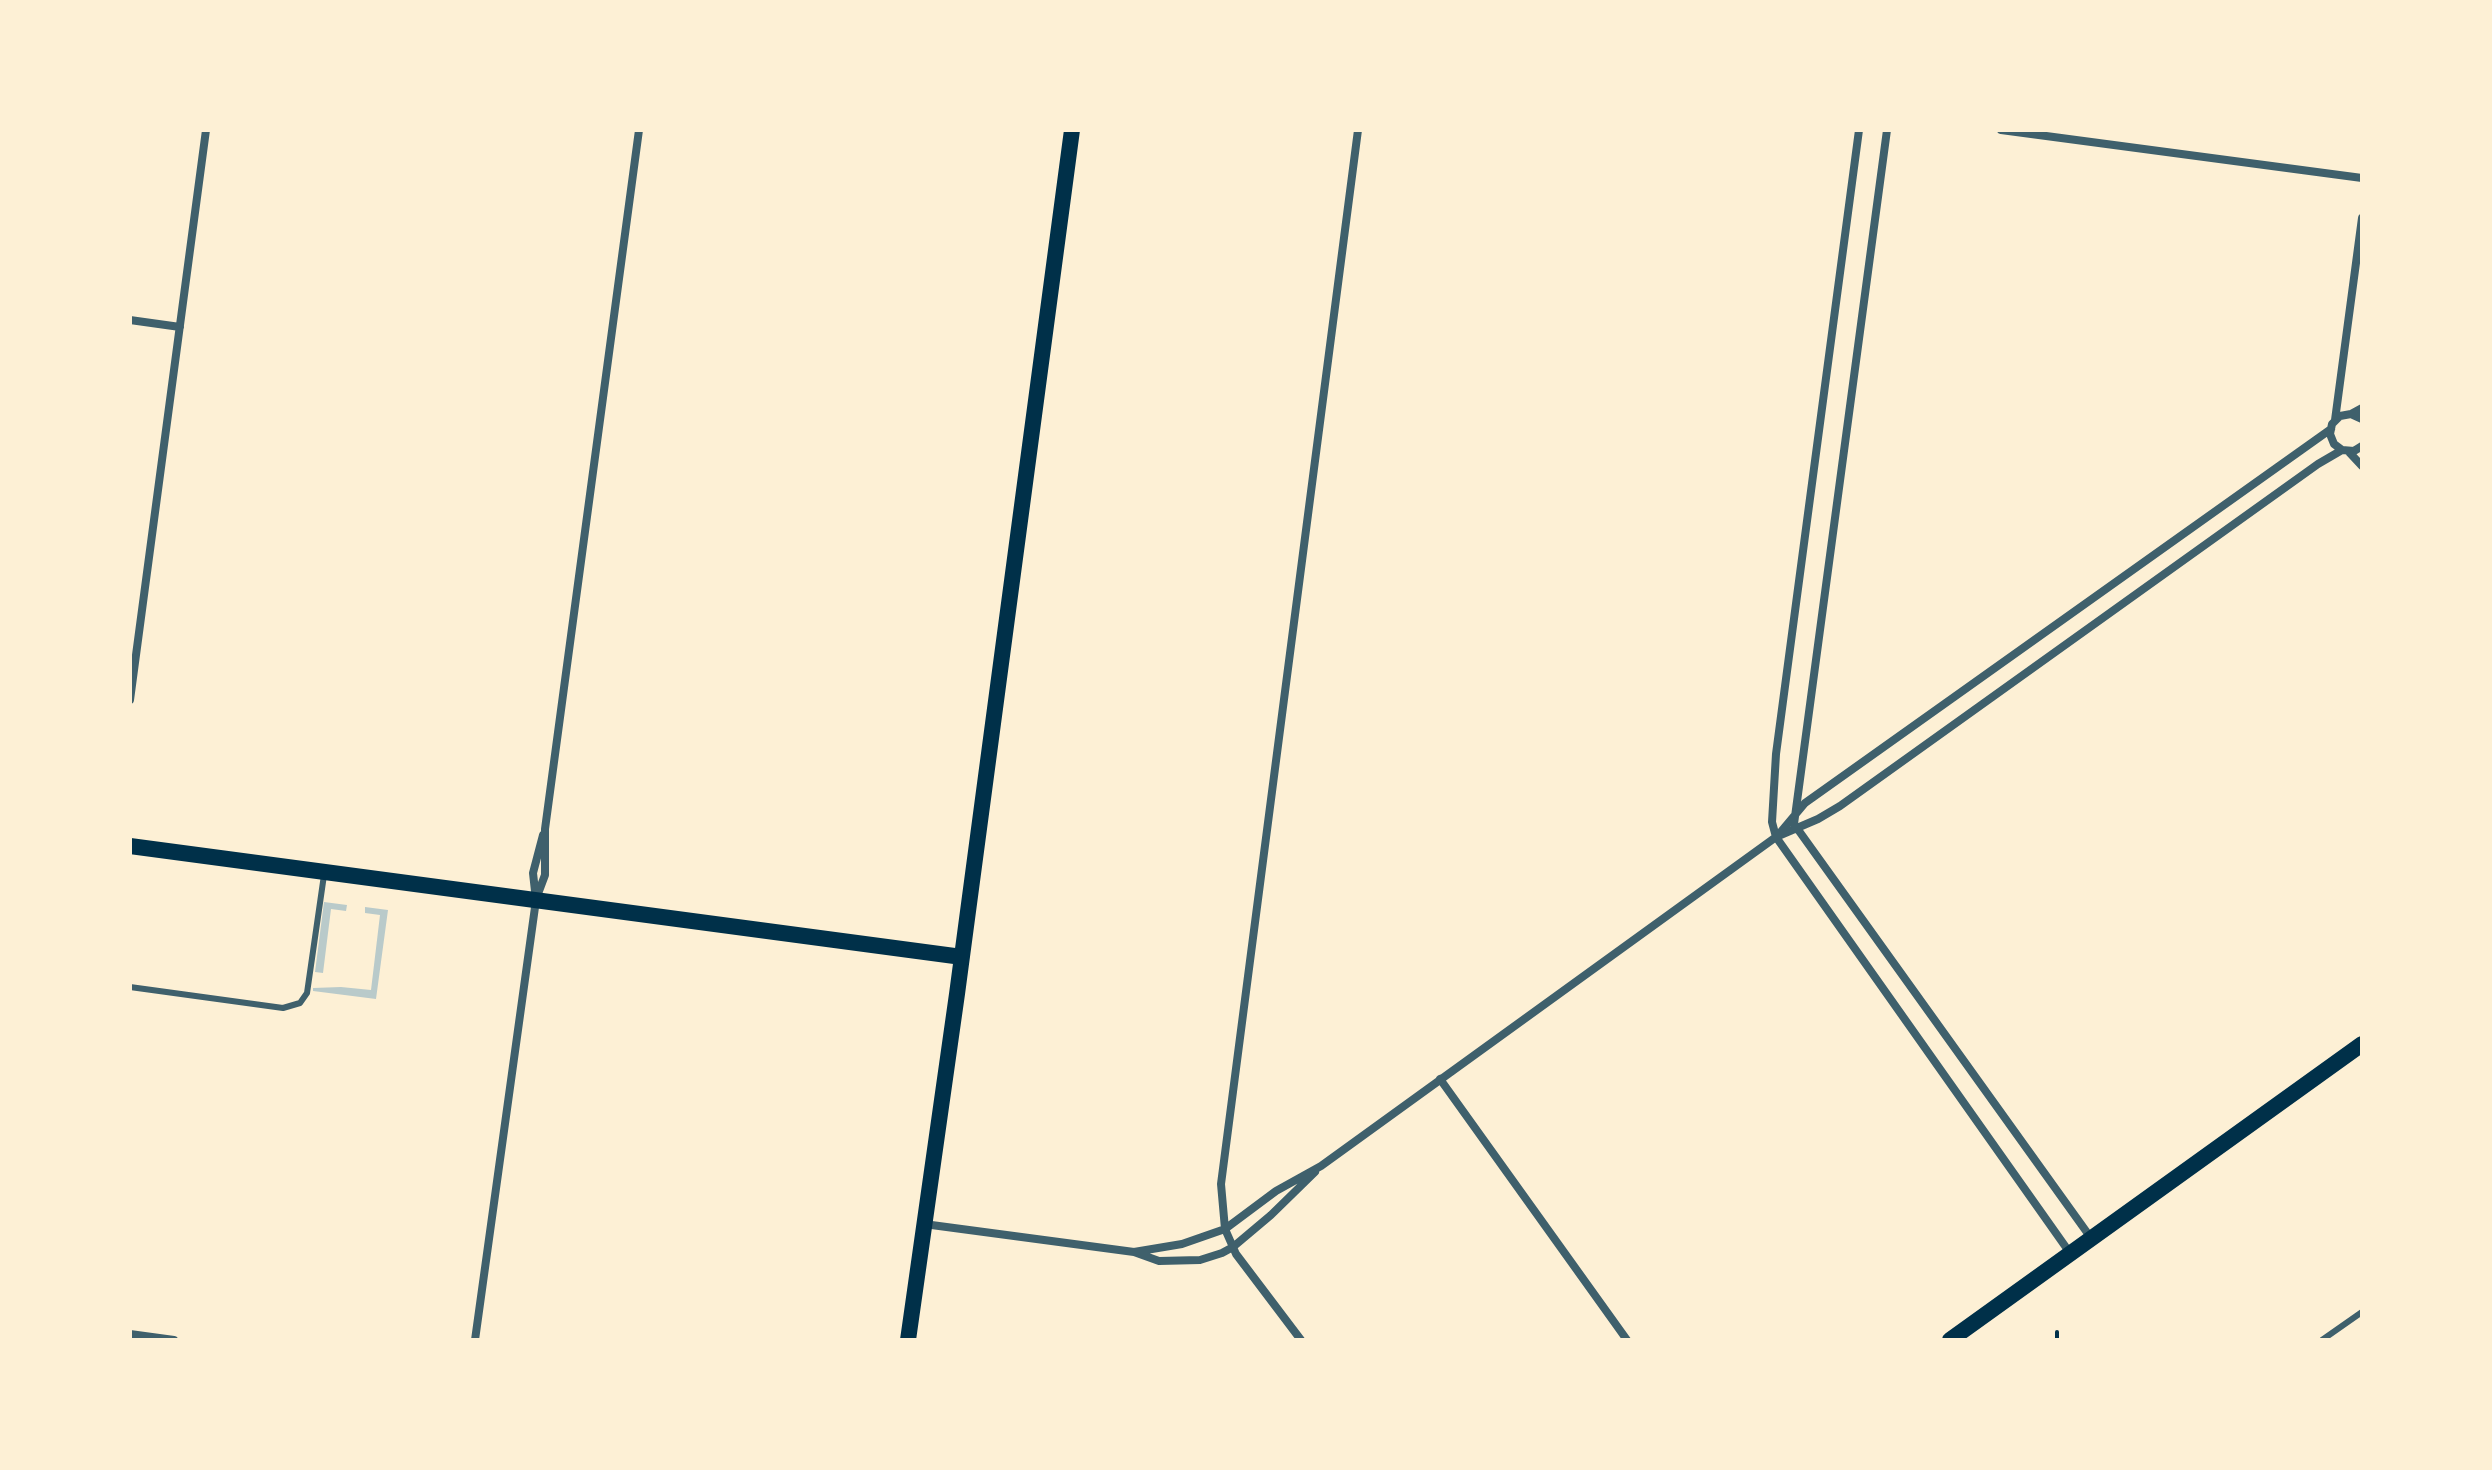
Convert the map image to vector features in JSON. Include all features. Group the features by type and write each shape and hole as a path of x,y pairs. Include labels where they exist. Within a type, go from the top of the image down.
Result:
{"main road":[{"path":"908,1340 1072,130"},
{"path":"130,846 962,957"},
{"path":"1950,1340 2362,1044"}],"street":[{"path":"130,700 206,130"},
{"path":"475,1340 536,900 545,875 545,829 639,130"},
{"path":"1301,1340 1245,1269 1233,1247 1225,1229 1221,1184 1358,130"},
{"path":"1859,130 1776,754 1771,808 1776,837 2070,1253"},
{"path":"1887,130 1794,824 2091,1238"},
{"path":"2001,130 2362,178"},
{"path":"2362,218 2331,439 2362,466"},
{"path":"130,320 180,327"},
{"path":"1776,837 1805,803 2333,424 2362,408"},
{"path":"2351,414 2362,419"},
{"path":"1134,1252 1182,1244 1225,1229 1276,1191 1321,1166 1776,837 1840,806 2294,481 2345,451 2362,446"},
{"path":"1440,1079 1627,1340"},
{"path":"924,1224 1134,1252 1159,1261 1200,1260 1233,1247 1321,1166"},
{"path":"130,1334 174,1340"}],"lane":[{"path":"130,987 283,1008 300,1003 307,993 324,872"},
{"path":"2322,1340 2362,1312"}],"path":[{"path":"2057,1332 2057,1340"}],"shaded area":[{"path":"324,902 347,905 346,911 331,909 323,973 315,972"},
{"path":"365,907 388,910 376,999 313,991 313,988 341,987 371,990 380,915 365,913"}]}
